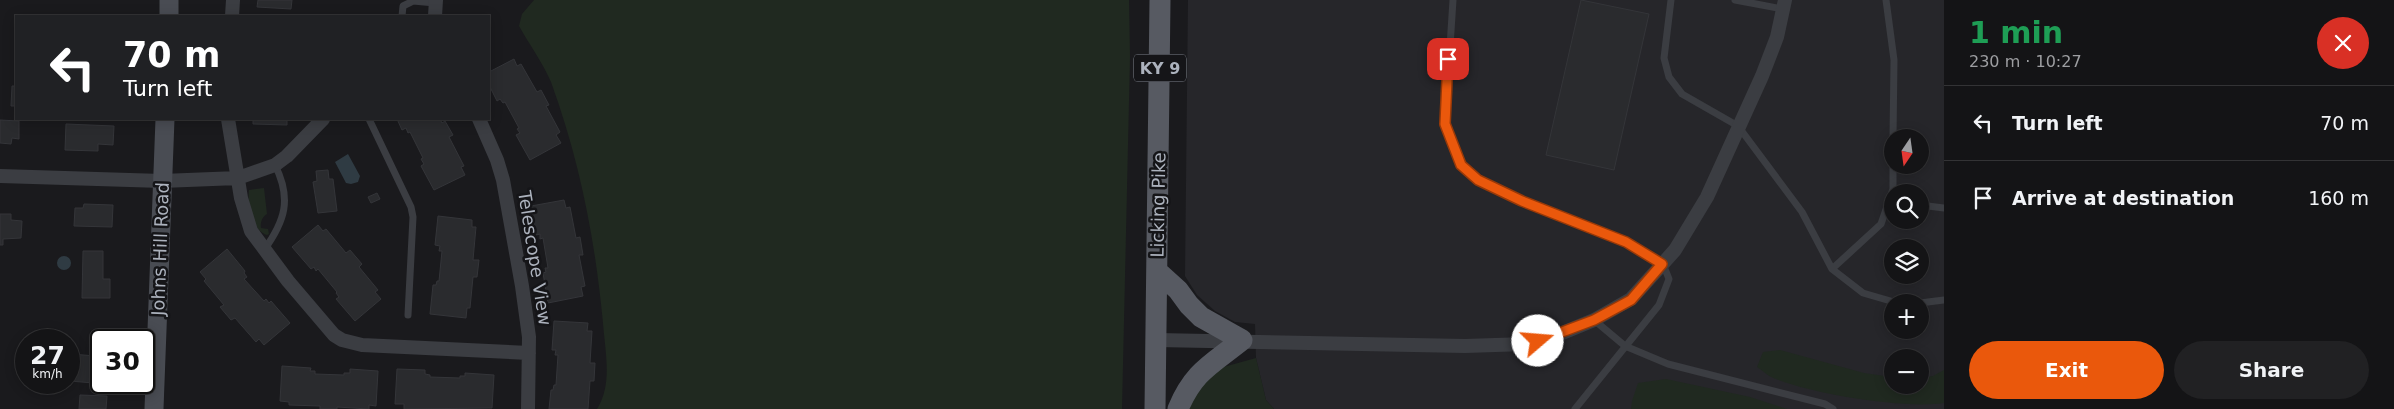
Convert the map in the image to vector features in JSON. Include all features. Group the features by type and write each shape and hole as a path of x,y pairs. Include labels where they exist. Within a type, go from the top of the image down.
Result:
{"main road":[{"path":"169,0 169,15"},
{"name":"Licking Pike","path":"1155,409 1160,0"},
{"name":"Johns Hill Road","path":"154,409 165,120"},
{"path":"1157,271 1178,290 1201,317 1242,340 1209,363 1196,377 1178,409"}],"street":[{"path":"232,15 233,0"},
{"path":"1157,340 1242,340 1455,346 1526,344 1550,338 1594,320 1631,300 1675,250 1707,197 1762,76 1777,37 1784,4"},
{"path":"228,120 241,198 251,231 264,251 327,328 342,340 362,345 529,353"},
{"path":"0,176 162,181 238,178 275,165 287,156 322,120"},
{"name":"Telescope View","path":"479,120 497,160 503,180 528,322 528,409"}],"lane":[{"path":"1453,0 1445,124 1461,165 1478,180 1522,201 1626,242 1662,264 1669,279 1659,304 1575,409"},
{"path":"1671,0 1664,58 1669,77 1682,94 1738,126 1802,212 1832,269 1863,293 1884,299"},
{"path":"1736,0 1784,4"},
{"path":"1886,0 1894,60 1893,129"},
{"path":"402,15 403,6 413,1 435,6"},
{"path":"369,120 411,207 413,217 408,315"},
{"path":"264,251 278,231 283,217 284,188 275,165"},
{"path":"1929,206 1944,208"},
{"path":"1832,269 1881,224 1884,217"},
{"path":"1929,302 1944,300"},
{"path":"1594,320 1625,346 1668,364 1825,404 1833,409"}],"shaded area":[{"path":"534,0 1129,0 1130,57 1122,409 597,409 605,389 607,367 596,261 578,171 561,112 548,75 519,26 522,14"},
{"path":"1188,0 1944,0 1944,409 1274,409 1266,400 1256,358 1255,324 1235,322 1215,311 1197,295 1185,276"},
{"path":"348,154 360,176 358,182 351,184 346,183 335,162"},
{"path":"264,188 267,214 261,222 261,228 268,229 269,234 267,235 257,228 251,216 249,202 249,190"},
{"path":"61,256 67,256 71,263 67,270 61,270 57,266 57,260"},
{"path":"1780,350 1864,373 1884,376 1884,394 1929,394 1929,377 1944,370 1944,403 1907,404 1885,402 1837,395 1793,385 1771,377 1757,367 1763,352"},
{"path":"1256,358 1266,400 1274,409 1188,409 1195,387 1220,368"},
{"path":"1666,379 1750,397 1787,409 1631,409 1638,383"}],"building":[{"path":"258,0 292,0 291,9 257,7"},
{"path":"1581,0 1649,14 1614,170 1546,155"},
{"path":"514,59 517,66 521,64 537,92 541,90 549,105 546,106 560,132 556,135 561,143 530,160 516,135 520,133 517,129 519,128 505,102 503,103 500,99 497,101 490,87 490,71"},
{"path":"12,86 15,86 15,106 11,106"},
{"path":"0,120 19,121 19,139 12,138 11,144 0,143"},
{"path":"253,120 287,120 287,125 253,124"},
{"path":"397,120 440,120 442,123 445,121 453,135 449,137 464,166 461,167 465,175 434,190 421,166 424,164 421,159 423,158 410,132 408,133 406,128 402,130"},
{"path":"66,124 114,126 113,145 98,144 98,151 65,150"},
{"path":"328,170 329,179 333,179 337,211 318,213 313,182 317,181 316,171"},
{"path":"377,193 380,199 371,203 368,197"},
{"path":"564,200 566,208 570,207 576,238 580,237 583,255 579,255 585,286 581,287 583,296 548,303 543,273 546,272 545,268 548,268 543,238 540,239 540,234 536,235 531,206"},
{"path":"84,204 113,205 112,227 74,226 75,208 83,208"},
{"path":"0,214 11,214 11,220 22,221 21,238 3,239 3,245 0,245"},
{"path":"438,216 472,220 472,227 476,227 473,260 479,260 477,277 473,277 470,308 467,308 466,318 430,314 433,285 436,285 437,281 439,281 442,251 439,251 440,246 435,245"},
{"path":"318,225 323,231 326,229 346,253 350,250 362,264 359,267 378,290 375,292 381,299 355,321 336,299 339,297 337,292 318,269 316,271 314,267 311,269 292,247"},
{"path":"227,249 245,271 244,273 247,277 244,279 264,301 266,299 269,303 271,301 290,323 264,345 259,339 256,342 235,318 231,320 220,307 224,305 204,281 206,279 200,272"},
{"path":"83,251 103,251 103,279 110,279 110,298 82,298"},
{"path":"554,321 588,323 587,331 592,331 590,363 595,363 594,381 590,381 588,409 549,409 551,390 556,385 558,355 555,355 556,350 552,350"},
{"path":"80,355 90,356 90,383 80,382"},
{"path":"282,366 311,368 310,371 315,371 315,374 344,375 344,373 350,373 350,369 378,371 376,406 369,405 369,409 337,407 337,409 320,409 320,406 289,405 289,402 280,401"},
{"path":"397,369 425,370 425,374 430,375 430,377 460,378 460,376 465,376 465,373 494,375 492,408 404,409 404,404 395,404"},
{"path":"80,395 107,396 106,409 79,409"}],"route":[{"path":"1448,59 1445,124 1461,165 1478,180 1522,201 1626,242 1662,264 1631,300 1594,320 1538,341"}]}
